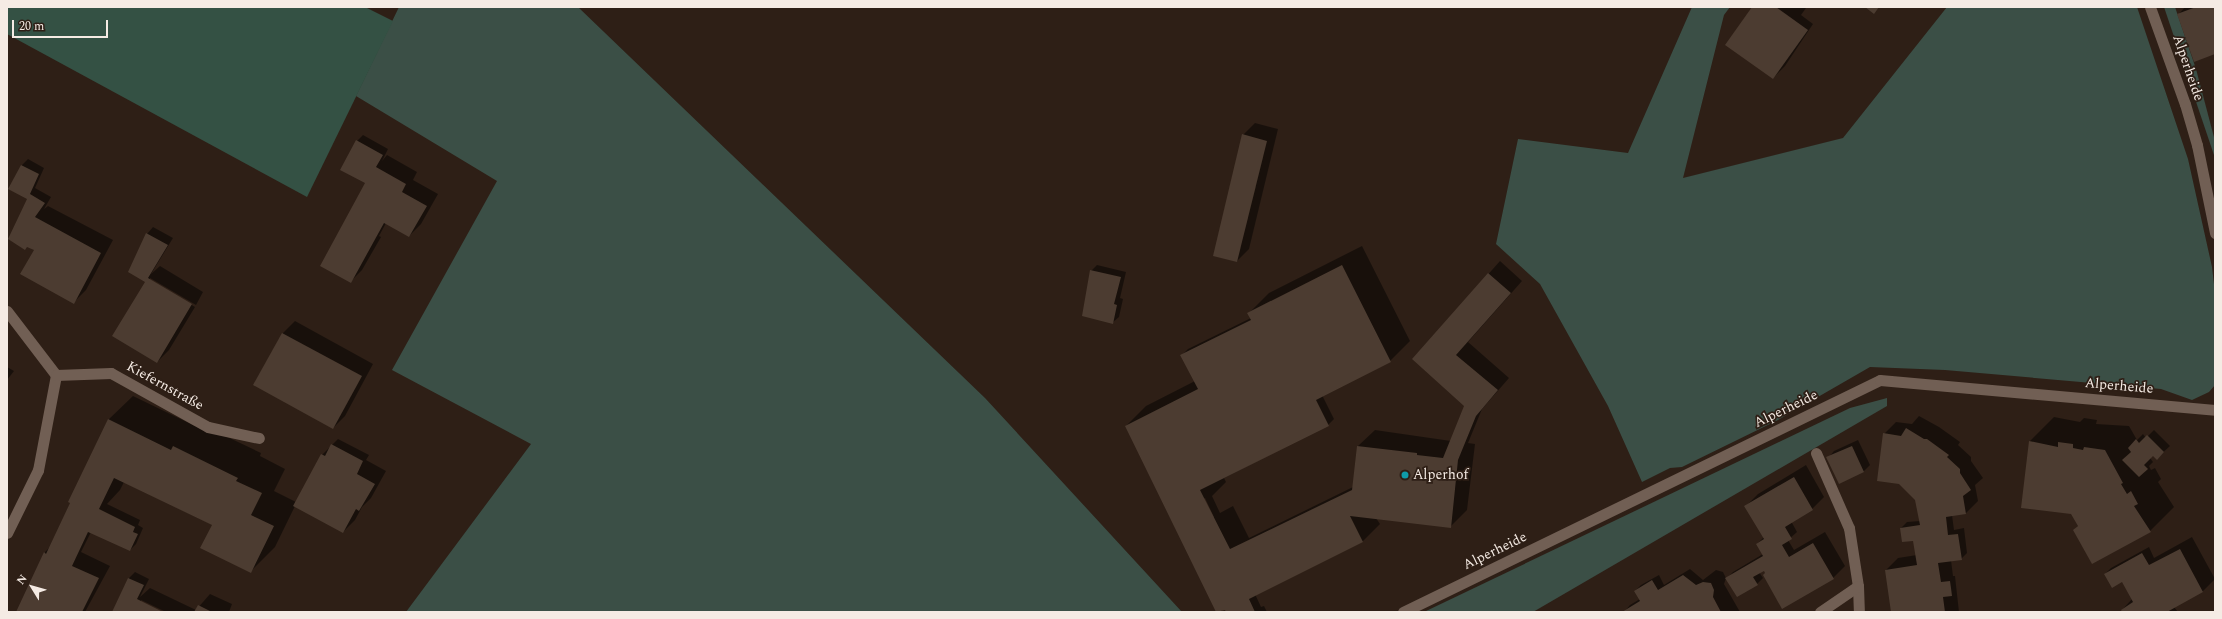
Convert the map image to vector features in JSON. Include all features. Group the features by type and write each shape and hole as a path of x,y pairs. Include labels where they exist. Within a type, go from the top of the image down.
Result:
{"street":[{"name":"Alperheide","path":"2150,7 2185,104 2206,188 2215,233"},
{"path":"7,311 56,375 38,470 7,533"},
{"name":"Kiefernstraße","path":"56,375 111,373 208,427 259,438"},
{"name":"Alperheide","path":"1403,612 1880,380 2215,410"},
{"path":"1816,453 1849,528 1858,586 1859,612"},
{"path":"1820,612 1858,586"}],"green space":[{"path":"7,7 365,7 393,21 307,197 7,34"},
{"path":"399,7 578,7 985,398 1182,612 406,612 531,444 392,370 497,181 356,96"},
{"path":"1692,7 1730,7 1724,15 1683,178 1843,138 1947,7 2137,7 2188,159 2212,267 2215,293 2215,385 2209,392 2192,400 2161,389 1945,370 1870,367 1778,420 1682,467 1670,468 1642,482 1608,406 1540,284 1496,244 1518,139 1628,153"},
{"path":"2164,7 2175,7 2196,69 2215,141 2215,158"},
{"path":"1887,398 1887,406 1533,612 1424,612 1850,408"}],"building":[{"path":"1752,7 1776,7 1808,30 1773,79 1725,45"},
{"path":"1865,7 1879,7 1874,14"},
{"path":"2196,7 2215,7 2215,54 2194,62 2177,14"},
{"path":"1242,134 1267,141 1237,262 1213,256"},
{"path":"356,140 383,155 376,167 406,184 402,192 427,206 409,237 384,223 351,283 320,266 365,183 340,170"},
{"path":"21,165 39,174 30,194 45,203 35,217 101,253 74,304 20,274 34,250 27,247 25,250 8,239 27,199 8,189"},
{"path":"146,233 168,245 148,278 192,304 157,363 112,336 145,282 128,272"},
{"path":"1342,265 1391,362 1316,400 1329,426 1200,490 1230,549 1352,490 1357,446 1417,453 1417,455 1443,458 1464,406 1412,359 1488,273 1511,293 1456,355 1498,390 1476,416 1458,460 1451,528 1350,516 1363,542 1249,599 1255,612 1226,612 1225,610 1216,612 1125,426 1198,389 1180,355 1251,320 1247,313"},
{"path":"1090,270 1121,277 1114,304 1117,305 1113,324 1082,316"},
{"path":"282,333 362,376 333,429 253,385"},
{"path":"108,419 171,450 173,446 238,478 236,481 262,493 251,515 274,526 251,573 200,548 212,525 114,478 99,509 135,527 133,532 138,534 130,551 88,532 72,566 99,578 82,612 16,612 44,552 46,554 70,503 68,502"},
{"path":"1906,428 1924,439 1927,439 1949,455 1947,457 1960,469 1960,473 1971,490 1963,496 1966,514 1946,517 1948,535 1958,534 1962,560 1938,563 1941,582 1950,581 1951,588 1952,596 1943,597 1945,612 1891,612 1885,570 1917,565 1913,541 1902,542 1900,528 1920,525 1915,500 1899,484 1877,481 1883,433 1901,436"},
{"path":"2147,435 2164,452 2157,460 2153,456 2144,465 2148,469 2139,477 2122,460 2131,452 2128,448 2136,439 2139,443"},
{"path":"2029,441 2058,447 2058,442 2073,444 2073,448 2083,450 2084,447 2105,450 2123,483 2121,484 2127,494 2131,491 2138,504 2134,506 2151,532 2092,564 2073,530 2078,526 2071,514 2021,508"},
{"path":"331,444 363,461 357,474 375,484 359,511 356,509 343,533 293,506 321,454 325,456"},
{"path":"1852,446 1864,472 1839,484 1826,457"},
{"path":"1794,477 1813,510 1785,527 1792,539 1782,545 1789,557 1813,543 1834,579 1782,609 1763,575 1765,573 1764,571 1753,577 1758,585 1737,597 1725,578 1763,556 1756,544 1764,539 1744,506"},
{"path":"2180,549 2203,592 2167,612 2122,612 2121,610 2133,602 2122,582 2112,588 2104,574 2142,553 2149,565"},
{"path":"1683,575 1696,585 1703,582 1711,583 1714,590 1713,597 1721,612 1622,612 1640,601 1634,591 1652,580 1658,590"},
{"path":"128,578 144,585 137,599 163,612 112,612"},
{"path":"198,605 212,612 194,612"}],"place":[{"name":"Alperhof","path":"1405,475"}]}
